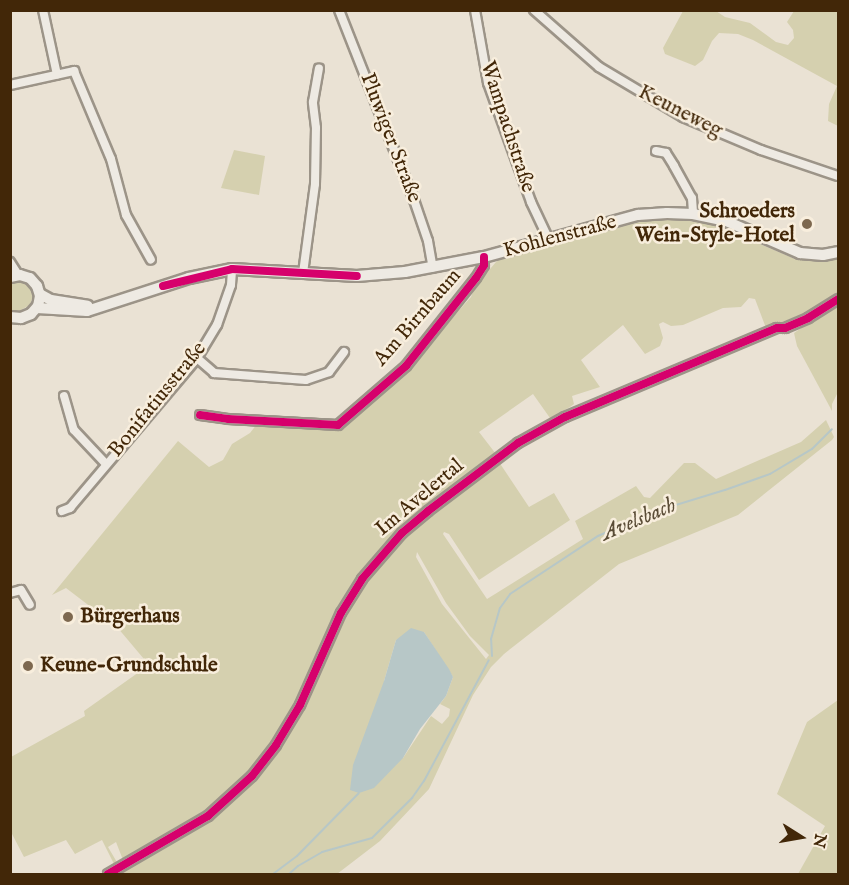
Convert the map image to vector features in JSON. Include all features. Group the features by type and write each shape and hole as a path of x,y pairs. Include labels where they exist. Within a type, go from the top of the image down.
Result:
{"main road":[{"name":"Kohlenstraße","path":"11,317 25,317 37,308 80,312 100,308 189,278 232,269 371,276 433,268 484,257 638,215 693,214 726,221 800,253 824,255 838,252"},
{"name":"Kohlenstraße","path":"14,276 33,281 39,294 51,300 100,308"},
{"path":"37,308 39,294"}],"street":[{"path":"43,10 57,75"},
{"name":"Pluwiger Straße","path":"339,10 414,200 428,241 433,268"},
{"name":"Wampachstraße","path":"475,10 488,83 531,202 549,240"},
{"name":"Keuneweg","path":"539,12 599,67 683,117 761,150 838,176"},
{"path":"303,273 315,184 316,128 313,102 319,69"},
{"path":"10,85 74,71 111,159 126,215 151,260"},
{"path":"656,151 666,153 674,166 692,198 693,214"},
{"name":"Am Birnbaum","path":"200,415 228,419 338,425 406,366 476,278 484,266 484,257"},
{"path":"10,262 14,276"},
{"name":"Bonifatiusstraße","path":"62,511 70,508 197,358 223,308 231,285 232,269"},
{"name":"Im Avelertal","path":"108,874 208,816 252,776 276,746 300,705 341,614 362,579 375,561 428,511 518,443 565,417 777,328 792,325 838,299"},
{"name":"Am Birnbaum","path":"197,358 214,373 306,380 329,372 344,352"},
{"name":"Bonifatiusstraße","path":"64,396 74,430 106,464"},
{"path":"10,593 21,590 30,604"}],"shaded area":[{"path":"683,11 716,11 725,17 750,23 776,42 788,45 794,38 793,30 787,22 794,11 838,11 838,126 828,121 829,104 837,86 753,40 738,34 719,33 712,41 703,60 695,66 665,54 663,48"},
{"path":"234,150 265,156 259,195 221,188"},
{"path":"677,219 715,225 795,259 817,261 838,258 838,293 806,313 766,328 755,299 749,298 741,307 723,308 683,325 671,326 663,322 659,324 663,338 660,346 645,354 623,325 581,360 600,387 572,396 574,404 550,418 533,394 479,432 496,454 439,499 447,502 499,462 529,507 554,493 570,520 479,580 449,534 444,532 443,534 487,599 583,539 575,521 636,486 644,497 650,498 684,463 695,463 716,479 801,442 826,420 834,437 832,440 738,515 619,564 504,654 491,667 473,695 429,789 380,841 337,874 114,874 195,830 255,779 281,743 205,814 123,860 116,842 108,847 118,864 115,866 102,840 75,854 66,840 24,857 11,832 11,757 85,716 84,711 149,665 117,627 66,588 52,595 178,441 209,467 223,460 232,444 250,433 257,424 337,429 402,374 471,297 474,288 496,262 507,255 649,220","holes":["417,552 446,603 470,636 489,655 486,659 442,604 416,557","424,632 453,677 446,696 440,704 450,709 449,716 442,724 431,716 403,758 384,681 396,640"]},
{"path":"18,280 30,287 33,296 30,305 17,312 11,310 11,282"},
{"path":"838,303 838,392 832,404 832,411 797,346 794,333"},
{"path":"411,628 424,632 449,669 453,677 446,696 420,729 403,758 374,788 359,793 350,790 353,765 384,681 396,640"},
{"path":"838,700 838,874 798,874 825,826 777,794 807,722"}],"waterway":[{"name":"Avelsbach","path":"492,656 491,639 500,608 510,594 598,536 653,512 770,474 812,449 832,429"},
{"name":"Avelsbach","path":"289,874 322,852 372,838 412,798 424,781 489,660"},
{"name":"Avelsbach","path":"273,874 297,856 359,793"}],"cycle path":[{"path":"200,415 228,419 338,425 406,366 476,278 484,265 484,257"},
{"path":"163,286 232,269 357,276"},
{"path":"108,874 208,816 252,776 276,745 300,705 341,613 362,579 402,533 428,511 518,443 565,417 777,328 785,328 808,318 838,299"}],"place":[{"name":"Schroeders Wein-Style-Hotel","path":"807,224"},
{"name":"Bürgerhaus","path":"68,617"},
{"name":"Keune-Grundschule","path":"28,666"}]}
